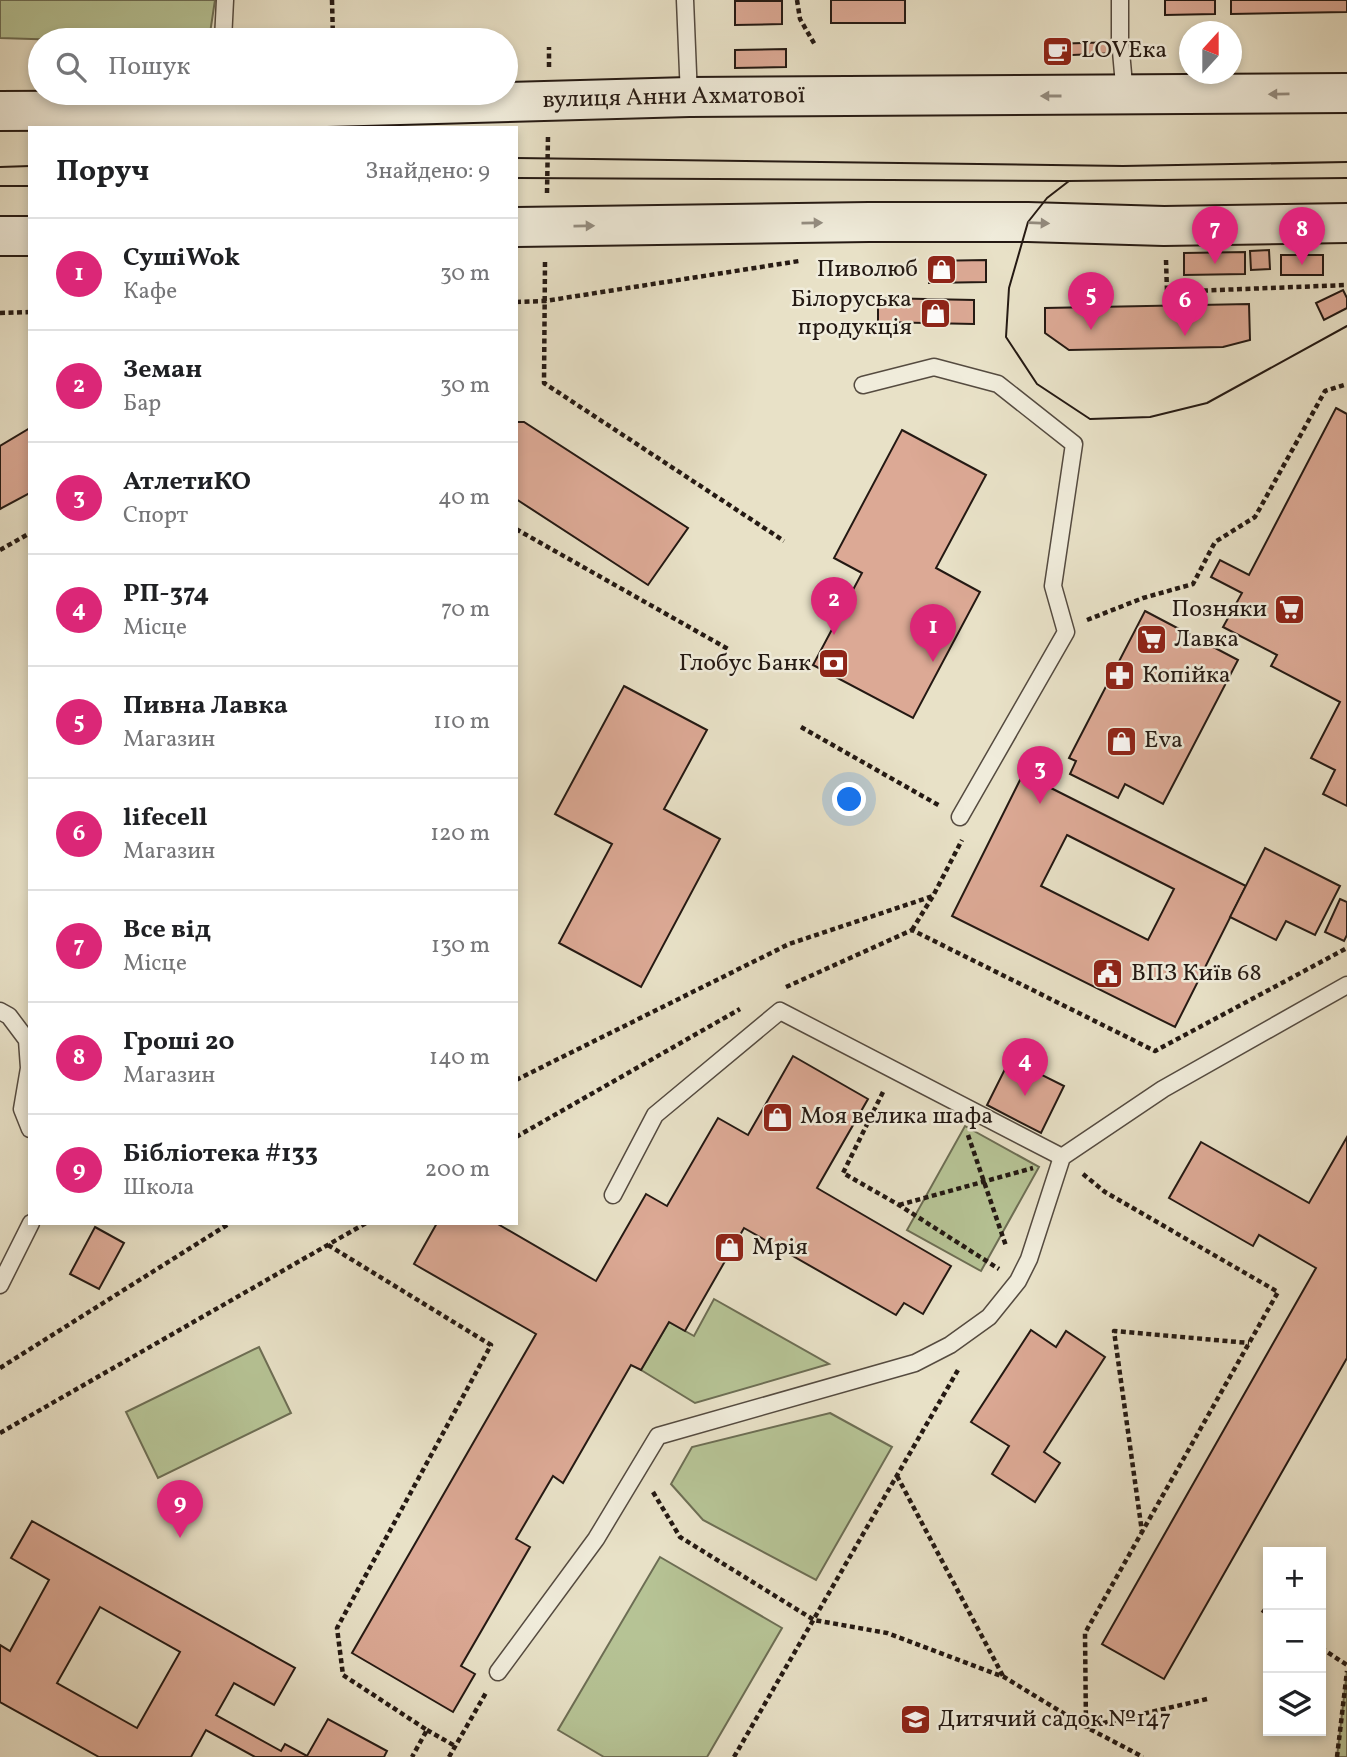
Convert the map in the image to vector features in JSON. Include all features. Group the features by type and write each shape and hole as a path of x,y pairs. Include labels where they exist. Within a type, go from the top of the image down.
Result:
{"main road":[{"name":"вулиця Анни Ахматової","path":"518,98 1347,93"},
{"name":"вулиця Анни Ахматової","path":"0,111 130,105"},
{"path":"531,226 869,222 1028,222 1164,226 1347,223"},
{"path":"0,236 28,236"}],"lane":[{"path":"224,28 225,0"},
{"path":"685,0 689,97"},
{"path":"1120,0 1125,96"},
{"path":"863,385 934,368 998,384 1074,444 1053,586 1066,632 960,817"},
{"path":"498,1672 596,1539 658,1436 915,1363 950,1345 989,1317 1018,1281 1029,1259 1062,1157 1163,1089 1347,985"},
{"path":"0,1011 9,1016 27,1040 28,1054"},
{"path":"612,1195 655,1115 780,1011 1062,1157"},
{"path":"28,1074 22,1109 28,1124"},
{"path":"0,1285 30,1225"}],"path":[{"path":"331,0 332,28"},
{"path":"797,0 800,19 815,45"},
{"path":"548,135 531,226 545,301 544,383 784,541"},
{"path":"1166,249 1167,292 1347,285"},
{"path":"518,302 545,301 801,261"},
{"path":"0,313 28,312"},
{"path":"1085,621 1143,598 1194,584 1215,542 1255,517 1325,391 1347,384"},
{"path":"518,529 728,649"},
{"path":"0,550 28,534"},
{"path":"782,989 912,930 971,823 801,727"},
{"path":"518,1079 789,944 933,896"},
{"path":"912,930 1155,1051 1347,948"},
{"path":"518,1137 746,1006"},
{"path":"894,1070 842,1173 1018,1281"},
{"path":"955,1102 1018,1281"},
{"path":"899,1206 1039,1167 1062,1157 1105,1192 1278,1292 1085,1633 1086,1727"},
{"path":"0,1368 227,1225"},
{"path":"0,1433 363,1225"},
{"path":"328,1245 491,1345 337,1628 343,1675 455,1746"},
{"path":"1142,1532 1114,1331 1249,1343"},
{"path":"734,1757 962,1363"},
{"path":"638,1467 680,1537 814,1620 887,1633 1004,1677 1086,1727 1143,1757"},
{"path":"897,1476 1004,1677"},
{"path":"1326,1651 1347,1665"},
{"path":"1337,1757 1347,1671"},
{"path":"449,1757 498,1672"},
{"path":"1086,1727 1207,1699"},
{"path":"412,1757 427,1730"}],"green space":[{"path":"0,0 215,0 211,28 28,28 28,39 0,38"},
{"path":"965,1126 1039,1167 981,1271 907,1230"},
{"path":"714,1299 829,1364 695,1403 641,1370 669,1322 694,1336"},
{"path":"259,1347 291,1413 158,1478 126,1412"},
{"path":"830,1413 892,1447 816,1580 703,1520 671,1484 692,1447"},
{"path":"660,1557 782,1628 707,1757 604,1757 558,1730"},
{"path":"1347,1671 1347,1757 1337,1757"}],"building":[{"path":"831,0 905,0 905,23 831,23"},
{"path":"1165,0 1215,0 1215,14 1165,15"},
{"path":"1231,0 1347,0 1347,12 1231,14"},
{"path":"735,1 782,1 782,24 735,25"},
{"path":"1117,42 1117,53 1050,56 1050,44"},
{"path":"786,49 786,67 735,68 735,50"},
{"path":"1269,250 1270,269 1251,270 1250,251"},
{"path":"1245,252 1245,274 1184,275 1184,253"},
{"path":"1281,255 1323,255 1323,275 1281,275"},
{"path":"986,260 986,282 929,283 929,261"},
{"path":"1343,290 1347,298 1347,308 1324,320 1316,303"},
{"path":"878,298 974,300 974,324 878,322"},
{"path":"1249,304 1250,340 1223,347 1069,350 1045,333 1045,308"},
{"name":"Позняки","path":"1336,408 1347,414 1347,806 1323,794 1335,770 1311,758 1340,702 1271,666 1277,655 1223,627 1242,593 1211,577 1220,560 1249,575"},
{"path":"518,422 524,422 688,528 648,585 518,500"},
{"path":"28,429 28,494 0,509 0,446"},
{"path":"902,430 986,475 936,568 980,592 913,718 813,665 862,573 834,558"},
{"path":"1145,611 1238,660 1163,804 1125,784 1118,798 1070,774 1076,761 1069,758"},
{"path":"624,686 707,730 664,809 720,839 641,987 559,943 612,844 555,814"},
{"path":"1023,774 1246,886 1175,1027 952,916","holes":["1067,835 1174,889 1148,940 1041,886"]},
{"path":"1265,848 1340,886 1315,935 1286,921 1276,940 1230,917"},
{"path":"1340,899 1347,902 1347,935 1344,941 1325,932"},
{"path":"793,1056 868,1099 817,1188 951,1266 923,1314 904,1303 896,1315 744,1228 685,1331 669,1322 641,1370 631,1365 563,1483 553,1476 516,1539 530,1547 461,1666 475,1674 453,1712 352,1653 536,1334 414,1264 436,1225 499,1225 596,1281 646,1194 667,1206 718,1118 748,1135"},
{"path":"1010,1059 1064,1086 1041,1133 987,1105"},
{"path":"1347,1137 1347,1358 1164,1679 1102,1644 1316,1268 1259,1235 1253,1246 1169,1198 1201,1142 1309,1203"},
{"path":"95,1227 124,1243 99,1289 70,1274"},
{"path":"1031,1330 1056,1347 1066,1331 1105,1357 1044,1452 1060,1463 1035,1502 992,1474 1009,1446 971,1422"},
{"path":"32,1521 295,1668 274,1705 234,1683 216,1715 281,1751 285,1744 307,1756 328,1719 387,1751 384,1757 255,1757 206,1730 191,1757 99,1757 0,1702 0,1645 10,1651 49,1580 11,1558","holes":["100,1607 180,1652 137,1728 57,1683"]}],"tram line":[{"path":"518,158 1123,166 1347,162"},
{"path":"0,167 28,166"},
{"path":"518,178 1068,181 1347,178"},
{"path":"1069,181 1047,198 1028,222 1009,288 1006,337 1037,384 1090,419 1150,417 1207,403 1347,326"},
{"path":"0,186 28,186"}],"place":[{"name":"LOVEка","path":"1058,51"},
{"name":"Все від","path":"1215,264"},
{"name":"Гроші 20","path":"1302,265"},
{"name":"Пиволюб","path":"941,270"},
{"name":"Білоруська продукція","path":"935,314"},
{"name":"Пивна Лавка","path":"1091,330"},
{"name":"lifecell","path":"1185,336"},
{"name":"Позняки","path":"1290,610"},
{"name":"Земан","path":"834,635"},
{"name":"Лавка","path":"1151,640"},
{"name":"СушіWok","path":"933,662"},
{"name":"Глобус Банк","path":"834,664"},
{"name":"Копійка","path":"1119,676"},
{"name":"Eva","path":"1121,741"},
{"name":"АтлетиКО","path":"1040,804"},
{"name":"ВПЗ Київ 68","path":"1108,974"},
{"name":"РП-374","path":"1025,1096"},
{"name":"Моя велика шафа","path":"777,1117"},
{"name":"Мрія","path":"729,1248"},
{"name":"Бібліотека #133","path":"180,1538"},
{"name":"Дитячий садок №147","path":"915,1720"}]}
